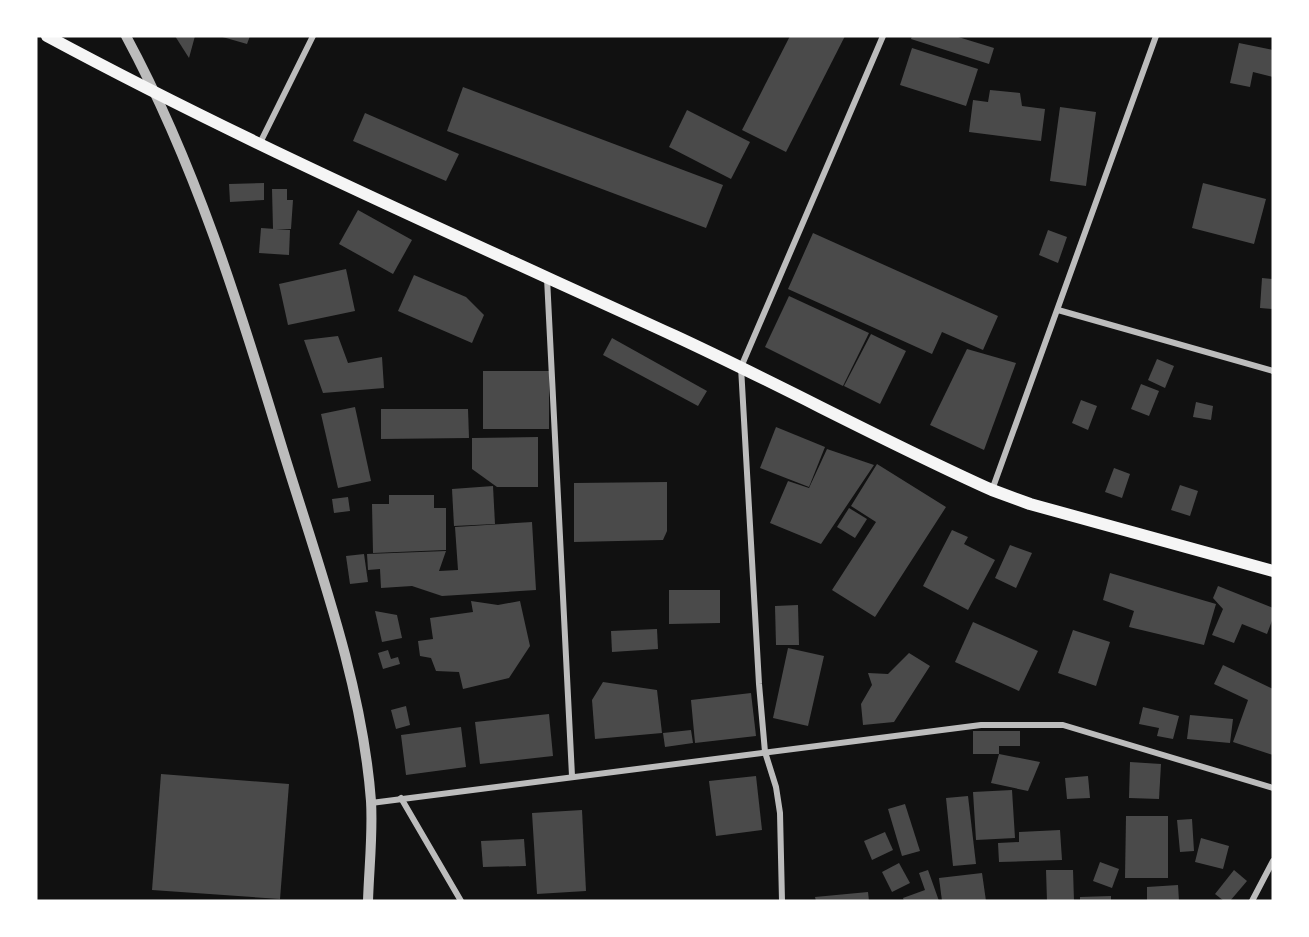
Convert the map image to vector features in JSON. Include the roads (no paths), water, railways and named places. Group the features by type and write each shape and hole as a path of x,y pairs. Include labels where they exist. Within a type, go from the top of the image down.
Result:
{"main road":[{"path":"47,36 159,96 259,145 741,367 992,490 1030,504 1273,571"}],"street":[{"path":"126,36 159,96 221,255 318,564 356,704 371,803 368,901"},
{"path":"259,145 313,36"},
{"path":"782,901 780,813 776,787 765,752 741,367 883,36"},
{"path":"992,490 1156,36"},
{"path":"547,277 572,776"},
{"path":"1058,310 1273,370"},
{"path":"371,803 981,724 1063,724 1273,788"},
{"path":"400,798 461,901"},
{"path":"1252,901 1273,861"}]}
